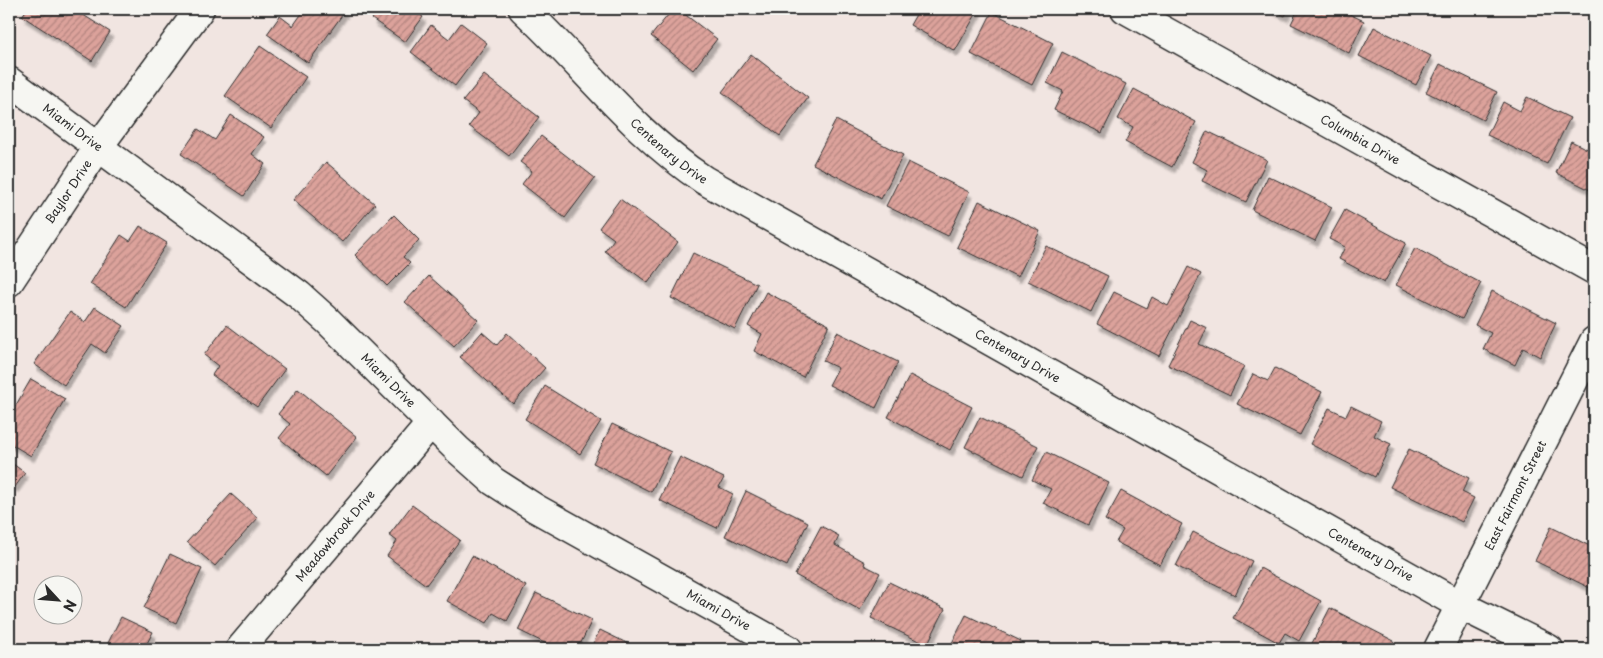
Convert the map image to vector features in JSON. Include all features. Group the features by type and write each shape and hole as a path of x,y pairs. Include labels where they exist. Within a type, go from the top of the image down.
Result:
{"street":[{"name":"Baylor Drive","path":"9,282 99,146 200,9"},
{"name":"Centenary Drive","path":"524,9 648,138 704,180 1460,605 1549,649"},
{"name":"Columbia Drive","path":"1125,9 1594,270"},
{"name":"Miami Drive","path":"9,80 299,296 328,321 481,470 521,500 788,649"},
{"name":"East Fairmont Street","path":"1438,649 1594,341"},
{"name":"Meadowbrook Drive","path":"240,649 431,423"}],"building":[{"path":"27,9 74,9 110,32 92,61 22,16"},
{"path":"305,9 343,9 345,11 308,63 267,34 280,16 293,26"},
{"path":"379,9 412,9 423,17 405,42 372,19"},
{"path":"673,9 678,9 717,39 693,70 651,36"},
{"path":"915,9 979,9 955,51 910,25 918,11"},
{"path":"1270,9 1289,9 1285,16"},
{"path":"1298,9 1339,9 1364,21 1349,53 1291,24"},
{"path":"992,12 1053,43 1032,85 971,54"},
{"path":"461,23 487,43 455,86 411,52 431,25 449,39"},
{"path":"1374,27 1431,56 1416,85 1359,56"},
{"path":"260,46 306,77 271,128 225,96"},
{"path":"1062,52 1126,84 1102,133 1054,110 1063,91 1047,83"},
{"path":"751,54 808,98 780,136 722,92"},
{"path":"1440,64 1497,92 1483,120 1426,92"},
{"path":"484,75 539,117 509,156 469,126 479,113 463,101"},
{"path":"1134,89 1196,122 1172,167 1125,142 1133,127 1118,119"},
{"path":"1527,97 1570,118 1547,164 1487,135 1503,102 1520,111"},
{"path":"231,115 264,137 252,154 265,164 244,196 181,154 198,129 215,140"},
{"path":"836,120 903,155 881,199 813,164"},
{"path":"1207,131 1267,160 1246,202 1202,181 1207,170 1192,162"},
{"path":"541,136 595,178 565,218 522,184 532,171 520,162"},
{"path":"1593,137 1594,192 1556,173 1571,141 1587,149"},
{"path":"326,162 375,204 342,242 293,200"},
{"path":"908,162 969,192 948,236 886,206"},
{"path":"1268,176 1332,207 1315,241 1252,210"},
{"path":"620,199 678,242 648,283 605,251 614,239 599,228"},
{"path":"979,201 1040,231 1018,277 957,247"},
{"path":"1345,210 1406,243 1384,283 1339,259 1345,247 1329,239"},
{"path":"394,215 419,240 403,257 410,263 387,286 355,255"},
{"path":"140,226 167,243 126,307 90,284 121,235 130,241"},
{"path":"1046,246 1108,276 1091,312 1028,281"},
{"path":"1415,248 1481,283 1462,319 1396,285"},
{"path":"693,253 757,284 735,329 671,298"},
{"path":"1188,267 1201,274 1159,356 1097,324 1114,292 1147,308 1152,297 1168,306"},
{"path":"429,276 478,320 454,346 405,302"},
{"path":"1492,291 1556,323 1540,357 1523,348 1515,365 1483,349 1491,333 1475,325"},
{"path":"766,292 829,325 803,377 754,351 762,334 748,326"},
{"path":"95,307 124,326 105,353 92,344 64,385 34,364 70,312 85,322"},
{"path":"1190,320 1207,328 1199,344 1244,366 1230,395 1168,365"},
{"path":"227,325 285,369 257,407 212,375 218,366 204,355"},
{"path":"482,332 497,345 507,333 545,368 513,404 460,357"},
{"path":"837,332 898,362 876,408 829,385 838,368 823,361"},
{"path":"1275,368 1322,392 1300,435 1237,404 1253,374 1268,381"},
{"path":"910,375 972,407 950,450 888,417"},
{"path":"31,379 65,399 31,456 9,443 9,417"},
{"path":"545,386 601,421 580,454 525,419"},
{"path":"298,389 357,437 326,476 279,438 290,424 278,414"},
{"path":"1351,406 1381,421 1374,436 1391,444 1375,477 1310,444 1329,408 1346,416"},
{"path":"980,417 1038,446 1023,476 965,447"},
{"path":"612,424 671,452 651,492 593,463"},
{"path":"1409,449 1469,478 1462,492 1474,498 1462,522 1390,487"},
{"path":"1046,452 1109,483 1088,525 1043,503 1051,489 1032,480"},
{"path":"680,457 724,478 719,487 733,494 717,528 659,500"},
{"path":"9,461 25,473 15,487 9,482"},
{"path":"746,491 808,522 787,566 725,536"},
{"path":"1121,491 1182,524 1160,565 1116,542 1123,530 1105,520"},
{"path":"231,494 258,518 215,566 187,542"},
{"path":"412,505 460,540 426,585 387,556 397,541 389,535"},
{"path":"821,526 839,536 835,545 865,562 864,565 880,573 860,610 795,575"},
{"path":"1551,527 1594,548 1594,590 1535,561"},
{"path":"1193,532 1252,561 1235,595 1176,566"},
{"path":"170,554 202,569 176,623 144,608"},
{"path":"472,556 526,586 507,621 493,613 487,623 447,601"},
{"path":"1260,568 1321,601 1299,641 1285,633 1279,643 1233,618"},
{"path":"889,582 945,609 927,645 871,618"},
{"path":"536,593 592,620 578,649 557,649 518,630"},
{"path":"1330,608 1394,641 1390,649 1309,649"},
{"path":"966,615 1021,641 1017,649 949,649"},
{"path":"121,617 153,632 144,649 105,649"},
{"path":"600,630 639,649 590,649"}]}
